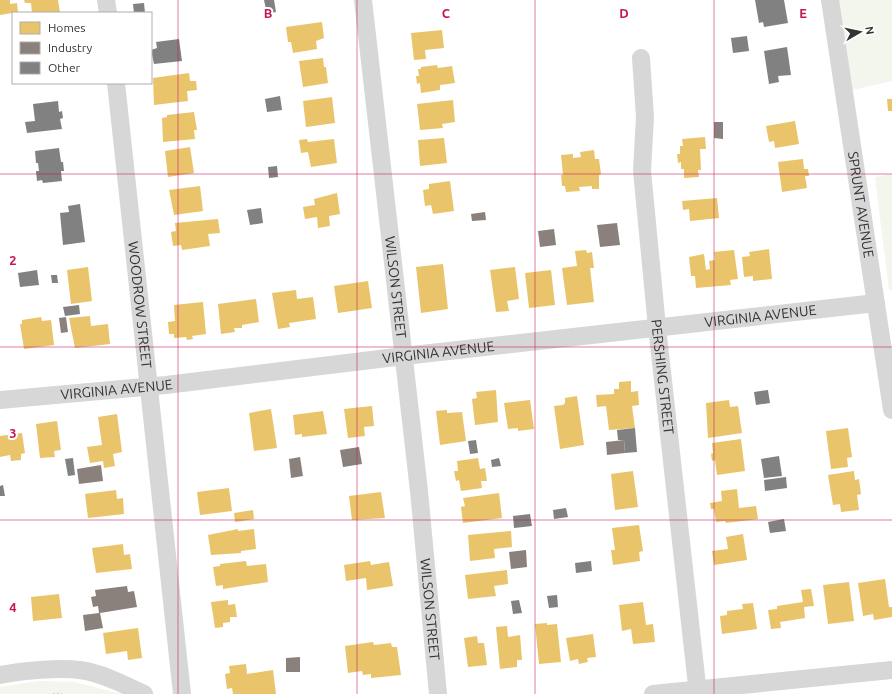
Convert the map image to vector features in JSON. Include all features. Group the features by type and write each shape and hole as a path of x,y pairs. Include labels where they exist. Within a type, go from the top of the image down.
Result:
{"street":[{"path":"106,0 108,12"},
{"name":"WILSON STREET","path":"363,0 420,491 438,694"},
{"name":"SPRUNT AVENUE","path":"830,0 892,410"},
{"name":"PERSHING STREET","path":"641,58 645,117 642,171 657,327 698,691"},
{"name":"WOODROW STREET","path":"116,84 182,694"},
{"name":"VIRGINIA AVENUE","path":"0,400 148,387 657,327 876,304"},
{"path":"0,676 42,671 80,670 98,675 144,694"},
{"path":"653,694 698,691 892,670"}],"path":[{"path":"53,694 62,694"}],"shaded area":[{"path":"837,0 892,0 892,81 852,90"},
{"path":"892,174 892,290 889,290 875,177"},
{"path":"39,681 75,682 121,694 0,694 0,687"}],"building: Homes":[{"path":"0,0 10,0 10,4 17,3 18,12 0,15"},
{"path":"24,0 58,0 60,12 32,12 31,3 25,3"},
{"path":"322,22 324,38 316,41 317,49 293,53 291,42 288,42 286,27"},
{"path":"442,30 444,48 425,50 426,59 414,60 411,33"},
{"path":"323,58 328,83 303,87 299,61"},
{"path":"437,65 438,68 452,66 455,83 440,85 440,90 421,93 420,83 417,84 416,76 419,76 418,69 421,69 421,67"},
{"path":"189,73 190,81 196,81 197,90 187,91 188,101 154,105 153,78"},
{"path":"332,97 335,123 306,127 303,101"},
{"path":"887,99 892,99 892,111 888,111"},
{"path":"453,100 455,122 442,124 443,128 420,130 417,104"},
{"path":"194,112 197,130 194,130 195,139 163,142 162,118 167,117 167,115"},
{"path":"795,121 799,144 775,148 774,141 769,142 766,126"},
{"path":"705,137 706,149 700,149 701,170 698,170 699,177 684,178 684,169 681,169 681,162 678,163 677,154 680,154 680,146 683,146 682,139"},
{"path":"444,138 447,163 420,166 418,140"},
{"path":"307,139 308,142 334,139 337,163 311,167 308,152 301,153 299,140"},
{"path":"190,147 194,173 168,177 165,151"},
{"path":"594,150 595,159 599,159 601,174 599,175 599,189 592,189 592,186 579,187 580,191 566,192 565,186 562,186 561,175 563,175 561,155 573,154 573,158 581,157 580,152"},
{"path":"803,159 804,169 808,169 809,176 805,176 807,188 782,192 778,162"},
{"path":"450,181 454,211 433,214 431,205 425,206 423,190 429,189 429,184"},
{"path":"200,186 203,211 174,215 169,190"},
{"path":"337,193 340,214 329,216 330,226 318,228 317,217 305,219 303,207 315,205 314,199"},
{"path":"717,198 719,218 690,221 689,209 683,210 682,201"},
{"path":"218,219 220,233 208,234 210,246 182,250 181,245 173,246 171,232 176,231 175,223"},
{"path":"769,249 772,279 753,281 753,276 744,277 742,257 750,256 749,252"},
{"path":"586,250 587,253 592,252 594,268 590,268 594,302 567,305 562,268 577,266 575,251"},
{"path":"734,250 738,279 730,280 731,285 696,288 695,276 691,276 689,257 704,254 706,270 710,269 709,261 715,260 714,252"},
{"path":"443,264 448,309 421,313 416,267"},
{"path":"88,267 92,301 71,304 67,270"},
{"path":"515,267 519,299 507,301 509,311 496,312 490,270"},
{"path":"551,270 555,305 529,308 525,273"},
{"path":"368,281 372,308 338,313 334,286"},
{"path":"296,290 297,299 313,297 316,319 289,323 290,327 278,329 272,293"},
{"path":"256,299 259,322 242,325 242,328 234,328 235,332 221,334 218,304"},
{"path":"203,302 206,334 192,336 193,339 187,340 186,337 174,338 174,334 169,334 168,322 175,321 174,305"},
{"path":"90,316 91,326 108,324 110,344 75,348 69,318"},
{"path":"41,317 42,321 51,320 54,345 24,349 20,324 22,324 22,320"},
{"path":"631,381 631,392 638,391 639,405 632,406 635,428 609,430 606,406 597,407 596,395 614,394 614,389 619,389 619,382"},
{"path":"496,390 498,422 475,425 472,399 477,398 476,392"},
{"path":"577,396 584,445 560,449 554,406 563,405 565,403 565,398"},
{"path":"530,400 534,429 518,431 518,428 508,429 504,403"},
{"path":"729,400 730,407 738,406 742,433 708,438 706,403"},
{"path":"372,406 374,426 364,427 365,436 348,438 344,409"},
{"path":"271,409 277,448 254,451 249,413"},
{"path":"447,410 447,413 462,412 466,441 440,445 436,411"},
{"path":"323,411 327,434 302,437 302,434 295,435 293,415"},
{"path":"117,414 122,452 113,454 115,466 104,468 103,461 90,463 87,447 102,445 98,417"},
{"path":"57,421 61,450 54,451 55,457 40,458 36,424"},
{"path":"848,428 852,457 847,458 848,467 831,469 826,431"},
{"path":"22,433 25,453 21,454 21,460 11,461 10,455 0,457 0,436"},
{"path":"741,439 745,471 717,475 715,460 712,461 712,443"},
{"path":"478,458 480,469 485,468 487,481 481,481 482,488 461,491 459,480 456,481 454,471 458,471 457,461"},
{"path":"633,471 638,507 615,510 611,474"},
{"path":"854,471 855,480 859,479 861,494 857,495 859,510 841,512 840,504 833,505 828,475"},
{"path":"229,488 232,511 200,515 197,492"},
{"path":"737,489 739,508 756,506 758,519 726,523 725,521 716,522 714,509 711,509 710,503 722,501 721,491"},
{"path":"116,490 117,499 123,498 124,514 88,518 85,494"},
{"path":"381,492 385,518 352,520 349,496"},
{"path":"499,493 502,518 463,523 461,507 465,506 463,498"},
{"path":"253,510 254,519 235,522 234,513"},
{"path":"639,525 643,551 639,552 640,561 613,565 611,550 615,550 612,528"},
{"path":"238,529 238,531 254,529 256,549 241,551 241,553 211,555 208,535"},
{"path":"511,531 512,547 494,549 495,558 470,561 468,535"},
{"path":"743,534 747,560 714,565 712,551 728,549 726,537"},
{"path":"123,544 124,555 130,554 132,569 96,573 92,548"},
{"path":"246,561 247,566 266,564 268,582 223,589 223,585 216,586 213,567 220,566 220,564"},
{"path":"370,561 371,565 389,562 393,586 367,590 366,578 346,581 344,565"},
{"path":"507,570 508,584 494,586 496,596 468,599 465,575"},
{"path":"885,579 889,607 892,607 892,617 874,620 873,614 863,616 858,583"},
{"path":"849,582 854,621 828,624 823,585"},
{"path":"811,589 814,606 804,607 805,618 780,622 781,628 771,629 768,610 777,609 777,606 803,602 801,590"},
{"path":"59,594 62,618 33,621 31,597"},
{"path":"228,600 228,605 235,604 237,617 230,617 230,622 223,623 223,627 215,628 211,602"},
{"path":"643,602 646,625 653,624 655,642 633,644 631,629 622,631 619,605"},
{"path":"753,603 757,629 722,634 720,616 727,615 727,611 743,609 742,604"},
{"path":"547,623 547,625 557,624 561,662 539,664 535,624"},
{"path":"507,626 508,637 520,635 522,660 517,660 517,667 500,669 496,627"},
{"path":"138,628 142,658 128,660 127,651 106,654 103,633"},
{"path":"593,634 596,657 587,658 588,662 579,664 578,659 570,661 566,638"},
{"path":"477,636 478,643 484,643 487,665 468,667 464,638"},
{"path":"373,642 374,645 391,643 392,647 397,647 401,675 371,678 371,674 363,675 362,671 348,673 345,646"},
{"path":"246,664 247,674 273,670 276,694 233,694 232,688 227,689 225,674 230,673 229,666"}],"building: Industry":[{"path":"714,122 723,122 723,139 714,138"},
{"path":"485,212 486,220 472,221 471,214"},
{"path":"617,223 620,245 600,247 597,225"},
{"path":"554,229 556,245 540,247 538,231"},
{"path":"66,317 68,332 61,333 59,318"},
{"path":"624,440 625,453 607,455 606,442"},
{"path":"359,447 362,464 343,467 340,450"},
{"path":"300,457 303,476 291,478 289,459"},
{"path":"101,465 103,481 79,484 77,469"},
{"path":"526,550 527,567 511,569 509,552"},
{"path":"127,586 128,592 134,591 137,607 100,613 103,628 85,631 83,615 99,613 98,606 93,607 91,597 96,596 95,590"},
{"path":"300,657 300,672 286,672 286,658"}],"building: Other":[{"path":"264,0 274,0 276,12 267,14"},
{"path":"755,0 784,0 788,23 764,27 763,22 759,23"},
{"path":"144,3 145,12 134,12 133,4"},
{"path":"747,36 749,51 733,53 731,38"},
{"path":"179,39 182,61 154,64 152,50 157,48 156,42"},
{"path":"787,47 791,75 778,76 779,82 769,84 764,51"},
{"path":"280,96 282,110 267,112 265,99"},
{"path":"58,101 59,112 62,111 63,118 60,119 62,129 27,133 25,122 35,121 33,104"},
{"path":"59,148 64,171 61,171 62,181 43,183 42,180 37,181 36,171 39,171 38,163 36,163 35,151"},
{"path":"277,166 278,177 269,178 268,167"},
{"path":"80,204 85,242 63,245 60,213 69,212 68,206"},
{"path":"261,208 263,223 250,225 247,210"},
{"path":"37,270 39,285 20,287 18,273"},
{"path":"51,275 57,275 58,283 52,283"},
{"path":"79,305 80,314 65,316 63,307"},
{"path":"768,390 770,403 756,405 754,392"},
{"path":"635,428 637,452 625,453 624,440 618,440 617,430"},
{"path":"476,440 478,453 470,454 468,441"},
{"path":"779,456 782,476 764,478 761,459"},
{"path":"73,458 75,475 68,476 65,459"},
{"path":"499,458 501,466 492,467 491,460"},
{"path":"786,477 787,488 765,491 764,480"},
{"path":"3,485 5,496 0,496 0,486"},
{"path":"566,508 568,517 554,519 553,510"},
{"path":"530,514 532,526 514,528 513,516"},
{"path":"784,519 786,531 770,533 768,522"},
{"path":"591,561 592,571 576,573 575,563"},
{"path":"557,595 558,607 549,608 547,596"},
{"path":"519,600 522,613 513,614 511,601"}]}
